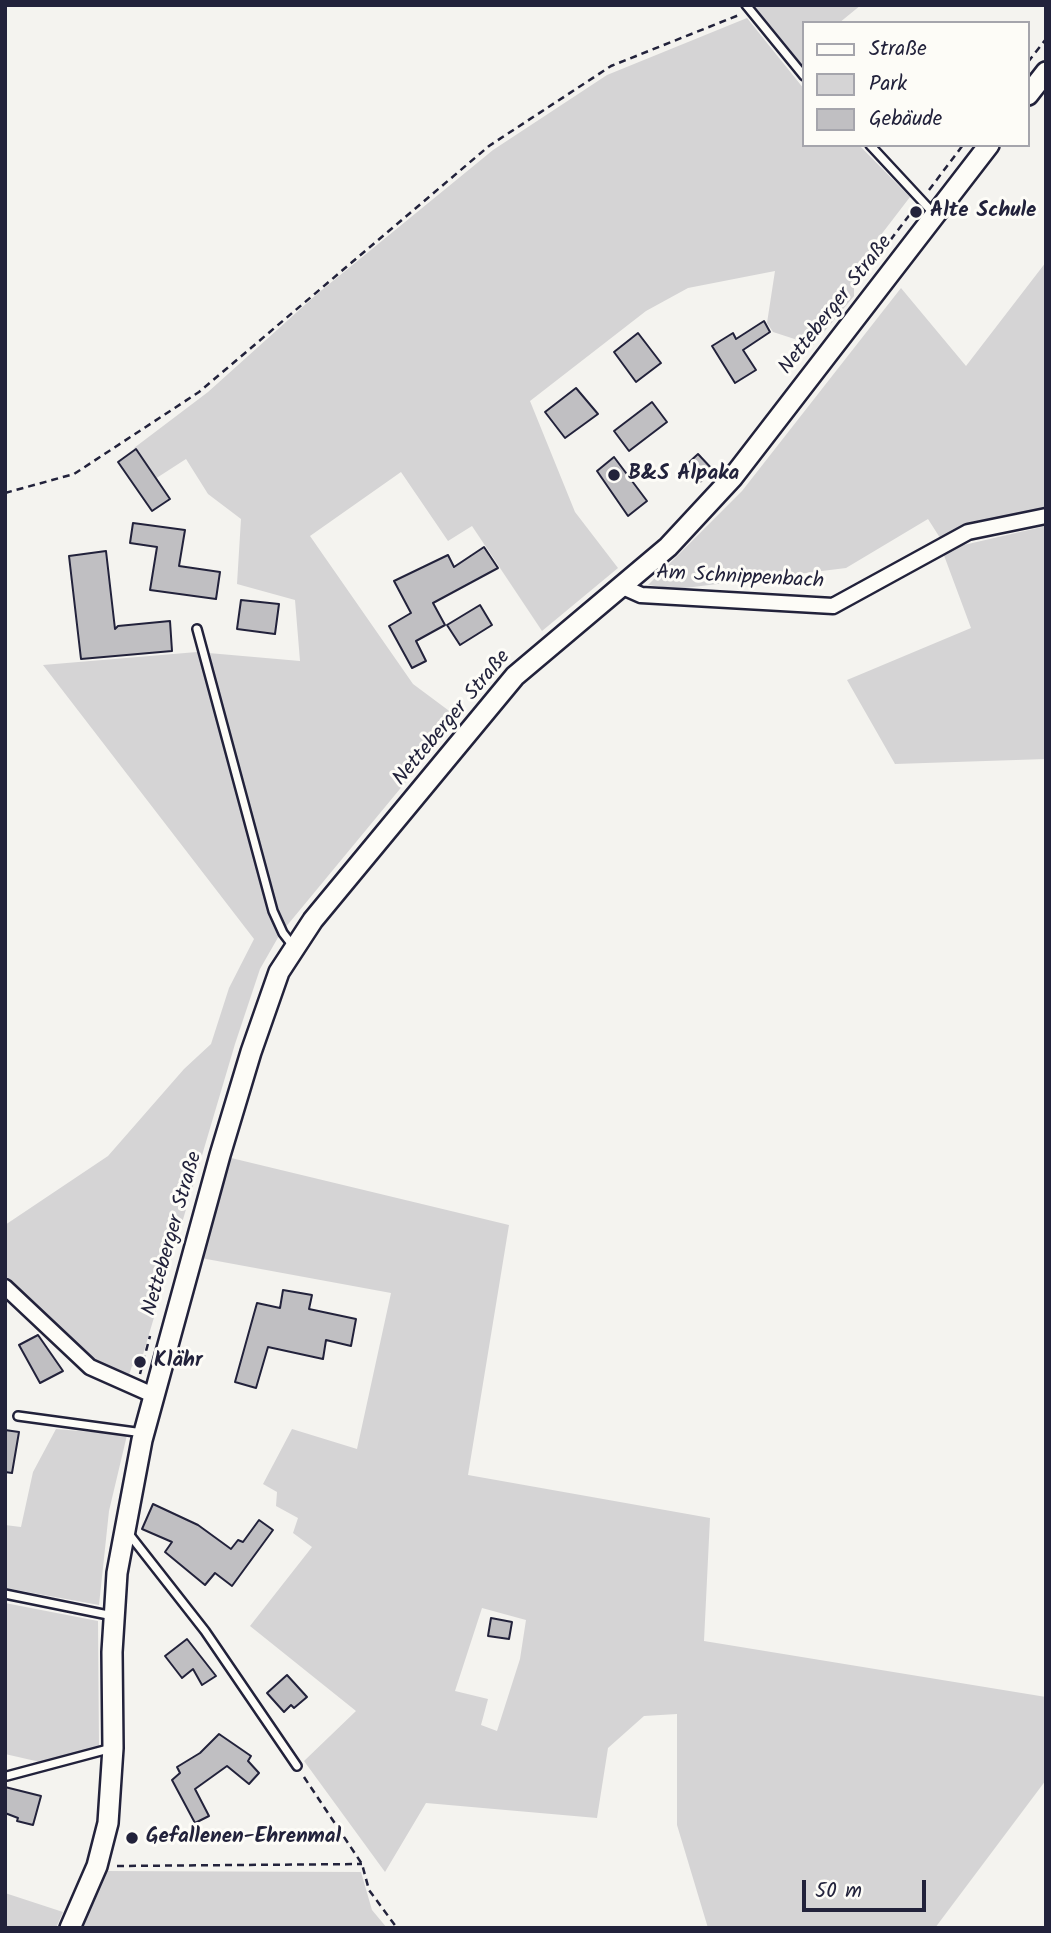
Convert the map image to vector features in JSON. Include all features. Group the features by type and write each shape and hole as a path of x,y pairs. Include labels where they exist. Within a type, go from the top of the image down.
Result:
{"street":[{"path":"1030,92 1046,72"},
{"name":"Netteberger Straße","path":"70,1928 97,1866 108,1823 113,1748 114,1616 124,1528 144,1433 251,1052 279,972 294,946 494,700 533,660 623,587 696,518 733,477 987,147"},
{"name":"Am Schnippenbach","path":"623,587 641,595 833,606 968,532 1046,516"},
{"path":"5,1287 90,1367 153,1395"}],"lane":[{"path":"747,8 802,74"},
{"path":"872,147 936,215"},
{"path":"197,629 273,911 282,933 294,946"},
{"path":"18,1416 144,1433"},
{"path":"124,1528 205,1631 297,1766"},
{"path":"5,1594 114,1616"},
{"path":"7,1776 113,1748"}],"path":[{"path":"5,493 74,474 199,392 489,146 611,66 747,8"},
{"path":"1030,59 1046,39"},
{"path":"297,1766 362,1864 369,1890 397,1928"},
{"path":"97,1866 362,1864"}],"green space":[{"path":"753,5 861,5 841,21 802,21 802,65"},
{"path":"747,18 802,87 802,147 861,147 910,197 854,270 854,296 813,345 773,332 767,323 775,271 688,288 646,311 530,401 575,512 618,568 542,631 472,526 448,541 401,472 310,536 413,684 456,716 452,726 280,934 260,969 235,1044 139,1368 132,1366 129,1375 96,1362 5,1281 5,1225 108,1156 184,1069 211,1044 229,988 254,939 43,665 197,652 300,661 295,600 237,584 241,519 208,494 186,459 155,479 134,448 208,392 317,294 493,150 607,75"},
{"path":"1046,262 1046,508 977,522 942,541 928,519 846,568 677,589 648,585 742,491 901,288 966,366"},
{"path":"1046,526 1046,759 895,764 847,680 971,628 942,550"},
{"path":"227,1157 509,1225 468,1475 710,1518 704,1641 1046,1697 1046,1780 935,1928 708,1928 677,1825 677,1714 644,1716 608,1748 597,1818 426,1803 385,1872 304,1761 356,1711 250,1626 312,1547 293,1533 298,1518 276,1506 277,1492 263,1484 292,1429 357,1449 391,1293 201,1258","holes":["482,1608 526,1620 520,1659 497,1731 481,1725 488,1699 455,1691"]},
{"path":"56,1429 127,1435 109,1511 99,1605 5,1588 5,1525 21,1527 33,1472"},
{"path":"5,1603 98,1621 99,1746 40,1762 5,1754"},
{"path":"106,1871 361,1872 372,1910 387,1928 82,1928"},
{"path":"5,1893 63,1912 56,1928 5,1928"}],"building":[{"path":"764,321 770,332 743,350 756,370 735,383 712,346 733,333 736,339"},
{"path":"638,333 661,363 636,382 614,352"},
{"path":"576,388 598,414 565,438 545,412"},
{"path":"652,402 667,422 629,451 614,431"},
{"path":"136,449 170,499 152,511 118,462"},
{"path":"698,454 713,470 700,482 685,466"},
{"path":"614,457 647,501 628,516 597,471"},
{"path":"133,523 185,530 179,566 220,572 216,599 150,590 157,547 130,543"},
{"path":"484,547 498,568 433,603 445,625 416,641 426,661 412,668 389,626 411,613 394,581 448,555 454,567"},
{"path":"106,551 115,629 118,626 170,621 172,651 81,659 69,556"},
{"path":"241,600 279,604 275,634 237,629"},
{"path":"480,605 492,625 460,645 447,625"},
{"path":"283,1290 312,1295 309,1309 356,1319 351,1346 326,1340 323,1359 268,1347 256,1388 235,1382 257,1303 280,1308"},
{"path":"38,1335 63,1371 40,1383 19,1345"},
{"path":"5,1430 19,1432 12,1473 5,1472"},
{"path":"153,1504 198,1525 231,1549 238,1540 243,1542 259,1520 273,1530 232,1586 215,1573 205,1585 165,1552 172,1542 142,1529"},
{"path":"491,1618 512,1622 509,1639 488,1636"},
{"path":"187,1639 216,1676 202,1685 193,1669 182,1678 165,1656"},
{"path":"287,1675 307,1697 294,1708 291,1705 284,1712 267,1693"},
{"path":"219,1734 251,1756 248,1761 259,1773 249,1784 227,1766 195,1789 209,1816 195,1823 172,1780 180,1773 177,1767 200,1753"},
{"path":"5,1787 41,1796 33,1825 17,1821 18,1818 5,1813"}],"place":[{"name":"Alte Schule","path":"916,212"},
{"name":"B&S Alpaka","path":"614,475"},
{"name":"Klähr","path":"140,1362"},
{"name":"Gefallenen-Ehrenmal","path":"132,1838"}]}
